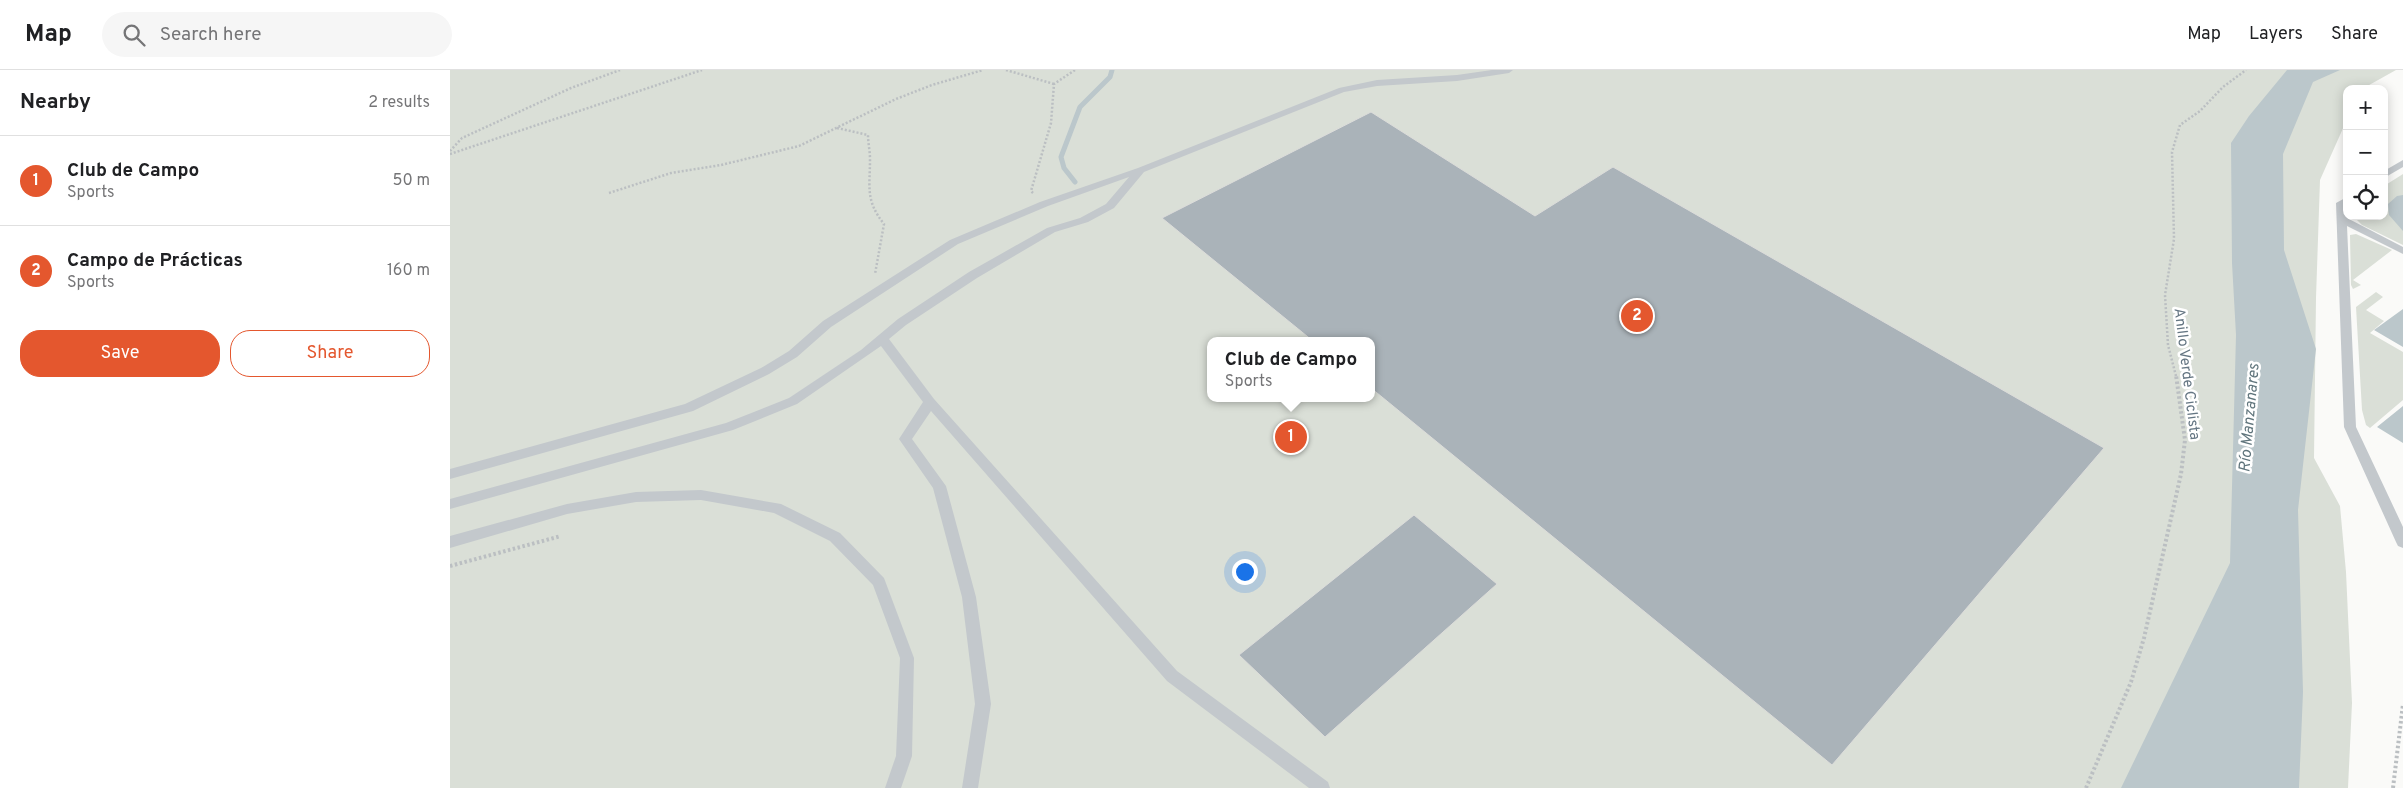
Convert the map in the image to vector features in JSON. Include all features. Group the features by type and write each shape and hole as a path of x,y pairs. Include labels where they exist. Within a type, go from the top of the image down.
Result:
{"lane":[{"path":"450,474 689,408 765,371 792,354 828,324 871,294 954,242 1044,204 1141,170 1342,90 1376,82 1457,78 1509,70"},
{"path":"2388,172 2403,162"},
{"path":"450,504 729,427 792,400 865,353 918,311 1025,244 1051,230 1084,220 1110,206 1141,170"},
{"path":"2343,202 2341,203 2350,426 2403,542"},
{"path":"2342,220 2403,251"},
{"path":"882,339 930,402 1172,676 1322,788"},
{"path":"930,402 904,439 939,486 969,597 983,704 970,788"},
{"path":"450,542 576,508 636,497 701,495 776,508 835,537 879,582 907,658 904,756 893,788"}],"path":[{"path":"450,152 462,138 571,88 620,70"},
{"path":"450,152 702,70"},
{"path":"609,193 672,173 721,165 799,146 932,85 983,70"},
{"path":"1006,70 1054,84 1075,70"},
{"name":"Anillo Verde Ciclista","path":"2086,788 2131,682 2144,638 2181,474 2185,440 2177,381 2168,345 2165,295 2174,239 2172,152 2180,125 2200,111 2224,87 2246,70"},
{"path":"1044,204 1031,191 1051,123 1054,84"},
{"path":"836,128 868,135 870,163 867,187 875,213 884,224 882,243 871,294"},
{"path":"450,566 561,536"},
{"path":"2393,788 2403,704"}],"shaded area":[{"path":"450,70 2396,70 2369,85 2343,85 2343,128 2320,180 2314,458 2340,506 2346,572 2352,703 2348,788 450,788"},
{"path":"2403,174 2403,245 2362,225 2357,220 2388,220 2388,183"},
{"path":"2356,234 2392,250 2353,280 2361,285 2353,289 2351,285 2350,235"},
{"path":"2376,292 2383,297 2366,310 2384,321 2370,333 2403,352 2403,400 2370,428 2366,425 2362,410 2356,307"}],"water":[{"name":"Río Manzanares","path":"2287,70 2340,70 2313,82 2283,154 2284,250 2316,349 2298,510 2303,692 2299,788 2121,788 2230,563 2236,335 2232,263 2231,143 2249,116"},
{"path":"2403,195 2403,231 2389,215 2388,204 2397,196"},
{"path":"2403,309 2403,347 2374,330"},
{"path":"2403,406 2403,443 2377,427"}],"building":[{"path":"1371,112 1535,216 1613,167 2104,448 1832,765 1375,391 1375,337 1308,337 1162,218"},
{"path":"1414,515 1497,584 1325,737 1239,655"}],"waterway":[{"path":"1075,182 1064,168 1061,157 1080,107 1110,77 1112,70"}],"place":[{"name":"Campo de Prácticas","path":"1637,316"},
{"name":"Club de Campo","path":"1291,437"}]}
